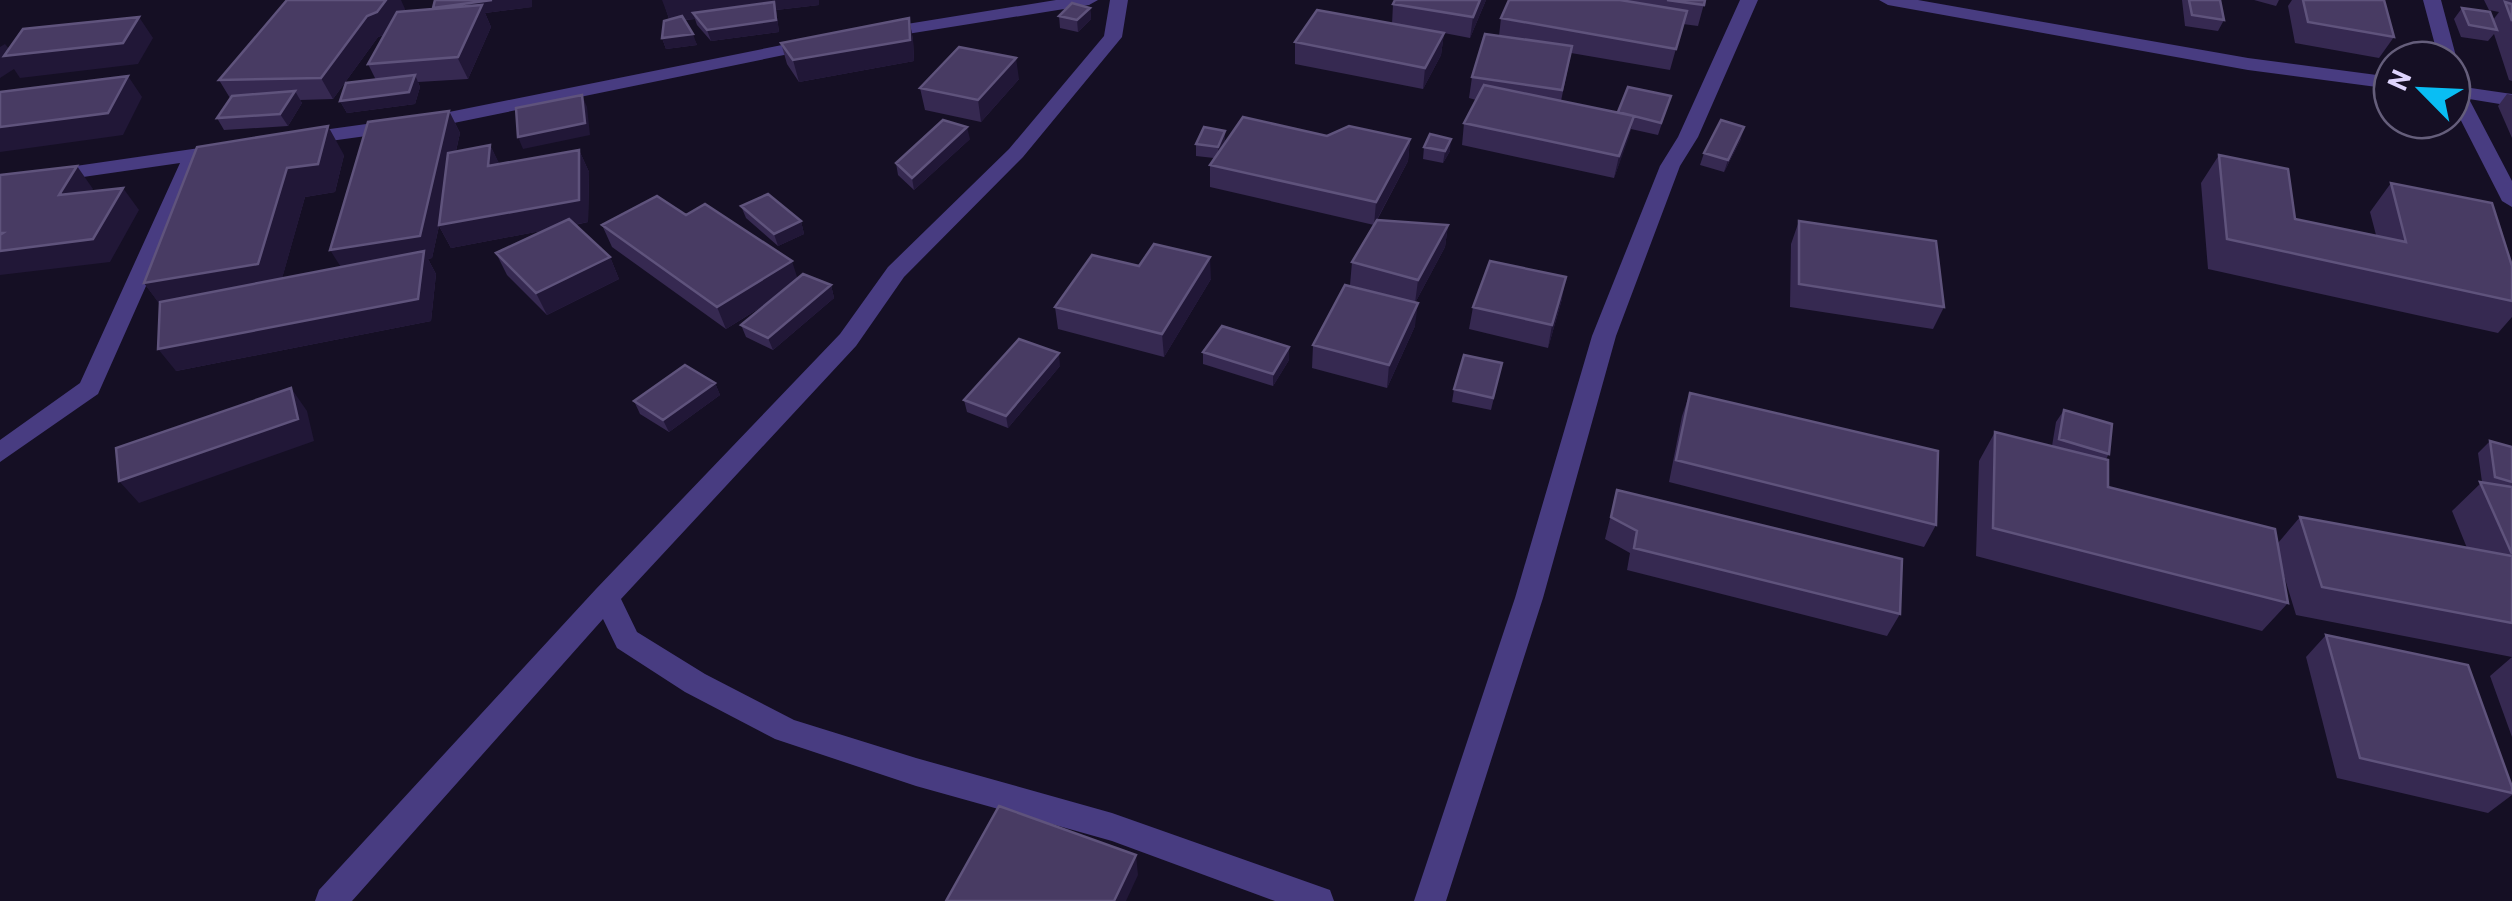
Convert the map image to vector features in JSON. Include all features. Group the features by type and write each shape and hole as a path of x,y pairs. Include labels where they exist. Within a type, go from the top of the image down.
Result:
{"street":[{"path":"288,141 439,120 769,51 1089,0"},
{"path":"330,901 606,597 848,340 896,272 1016,153 1113,37 1119,0"},
{"path":"1430,901 1530,598 1604,336 1670,166 1688,137 1749,0"},
{"path":"1888,0 2248,64 2372,80"},
{"path":"2432,0 2443,40"},
{"path":"2472,90 2512,100"},
{"path":"2472,122 2512,201"},
{"path":"0,183 251,147"},
{"path":"0,452 90,388 194,155"},
{"path":"606,597 627,640 695,683 786,730 916,772 1112,827 1318,901"}],"building":[{"path":"287,0 386,0 377,12 367,16 321,78 219,80"},
{"path":"435,0 492,0 433,8"},
{"path":"1395,0 1480,0 1473,17 1393,4"},
{"path":"1509,0 1620,0 1687,11 1676,49 1501,18"},
{"path":"1667,0 1705,0 1704,5"},
{"path":"2189,0 2220,0 2224,20 2192,15"},
{"path":"2303,0 2384,0 2394,37 2308,22"},
{"path":"774,2 776,20 707,30 693,13"},
{"path":"1072,3 1090,8 1077,20 1059,16"},
{"path":"482,5 458,57 368,64 397,12"},
{"path":"2462,8 2490,12 2497,30 2469,25"},
{"path":"1317,10 1444,33 1425,68 1295,42"},
{"path":"682,16 693,34 662,38 664,21"},
{"path":"139,17 123,43 4,56 23,29"},
{"path":"909,18 910,40 793,60 781,43"},
{"path":"1485,34 1572,46 1562,90 1472,77"},
{"path":"959,47 1016,58 978,100 920,88"},
{"path":"415,75 409,92 340,101 346,83"},
{"path":"128,76 108,113 0,127 0,92"},
{"path":"1484,85 1634,116 1619,156 1464,123"},
{"path":"1628,87 1671,96 1661,123 1618,112"},
{"path":"295,91 280,114 217,118 232,96"},
{"path":"582,95 585,123 518,137 516,108"},
{"path":"449,111 420,236 330,250 368,122"},
{"path":"1243,117 1327,136 1349,126 1410,139 1376,202 1210,165"},
{"path":"943,120 967,127 912,178 896,163"},
{"path":"1721,120 1744,127 1728,160 1704,153"},
{"path":"328,126 318,164 287,168 258,264 144,283 197,147"},
{"path":"1204,127 1225,131 1218,147 1196,144"},
{"path":"1430,134 1451,139 1445,151 1424,147"},
{"path":"490,145 488,166 579,150 579,200 439,225 448,153"},
{"path":"2219,155 2288,169 2295,219 2406,242 2391,183 2492,203 2512,266 2512,301 2227,239"},
{"path":"77,166 59,195 123,188 93,239 0,251 0,175"},
{"path":"768,194 801,221 774,234 741,206"},
{"path":"657,196 686,215 705,204 792,261 717,307 602,225"},
{"path":"569,219 610,257 536,293 496,253"},
{"path":"1377,220 1448,225 1418,280 1352,262"},
{"path":"1799,221 1936,241 1944,307 1799,284"},
{"path":"1154,244 1210,257 1162,334 1055,307 1092,255 1139,266"},
{"path":"424,251 418,299 158,349 160,302"},
{"path":"1490,261 1566,277 1552,325 1473,307"},
{"path":"803,274 831,285 768,338 741,325"},
{"path":"1345,285 1418,303 1389,365 1313,345"},
{"path":"1222,326 1289,347 1273,374 1203,352"},
{"path":"1019,339 1059,353 1006,416 964,400"},
{"path":"1464,355 1502,363 1493,398 1454,389"},
{"path":"685,365 715,383 663,420 634,401"},
{"path":"291,388 298,419 119,481 116,448"},
{"path":"1690,393 1938,451 1936,525 1676,460"},
{"path":"2064,410 2112,424 2109,454 2059,439"},
{"path":"1995,432 2108,460 2108,487 2275,529 2288,603 1993,528"},
{"path":"2490,441 2512,447 2512,482 2495,477"},
{"path":"2480,482 2512,487 2512,554"},
{"path":"1617,490 1902,559 1900,614 1634,548 1637,531 1611,517"},
{"path":"2300,517 2512,556 2512,623 2322,587"},
{"path":"2326,635 2468,665 2512,793 2360,758"},
{"path":"999,806 1136,855 1114,901 946,901"}]}
